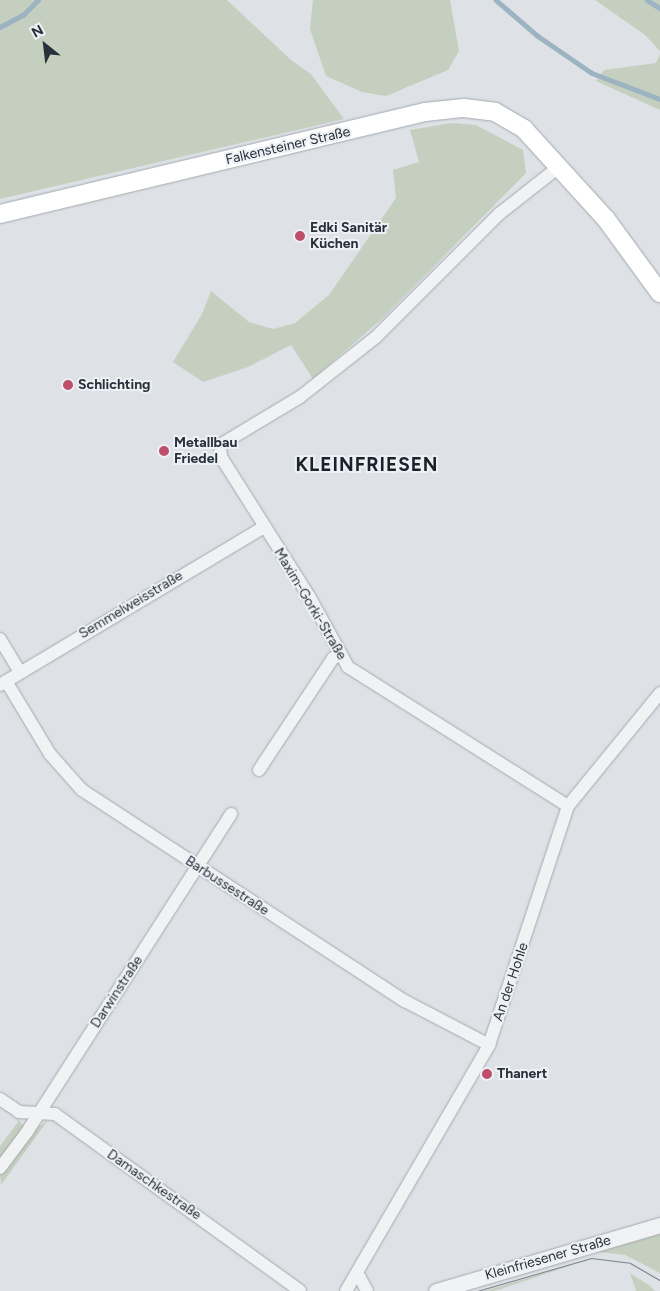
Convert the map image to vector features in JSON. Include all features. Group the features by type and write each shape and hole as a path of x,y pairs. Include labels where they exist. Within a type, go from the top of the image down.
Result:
{"main road":[{"name":"Falkensteiner Straße","path":"0,214 425,112 464,108 495,112 524,129 560,166 606,219 660,293"}],"street":[{"name":"Maxim-Gorki-Straße","path":"560,166 499,214 376,337 300,397 220,445 221,457 308,596 348,667 568,806"},
{"name":"Semmelweisstraße","path":"3,683 264,527"},
{"path":"0,639 20,672"},
{"path":"259,770 333,658 340,655"},
{"name":"Barbussestraße","path":"3,683 50,754 71,781 198,867 405,1001 489,1045"},
{"name":"An der Hohle","path":"346,1291 358,1274 489,1045 568,806 660,693"},
{"name":"Darwinstraße","path":"0,1168 231,814"},
{"name":"Damaschkestraße","path":"0,1098 19,1112 55,1114 300,1291"},
{"name":"Kleinfriesener Straße","path":"436,1291 660,1225"},
{"path":"358,1274 367,1291"}],"green space":[{"path":"0,0 227,0 291,60 311,74 344,119 0,199"},
{"path":"313,0 450,0 459,51 448,70 386,96 362,92 326,76 310,29"},
{"path":"595,0 660,0 660,51 645,35"},
{"path":"660,54 660,110 596,81 604,70 656,63"},
{"path":"451,123 476,125 523,150 526,173 384,317 313,379 291,345 248,367 203,382 173,362 202,314 211,291 249,322 273,329 295,323 329,295 396,198 393,170 419,162 410,130"},
{"path":"16,1117 24,1126 0,1162 0,1146 18,1122"},
{"path":"48,1120 1,1185 0,1174 30,1133"},
{"path":"660,1231 660,1273 625,1255 600,1252 576,1256"},
{"path":"581,1262 495,1291 484,1291 547,1272"},
{"path":"630,1273 650,1286 655,1291 636,1291"}],"waterway":[{"path":"0,27 23,15 38,0"},
{"path":"496,0 538,36 592,73 660,99"},
{"path":"647,0 660,8"}],"tram line":[{"path":"477,1291 591,1258 630,1263 660,1280"}],"place":[{"name":"Edki Sanitär Küchen","path":"300,236"},
{"name":"Schlichting","path":"68,385"},
{"name":"Metallbau Friedel","path":"164,451"},
{"name":"Thanert","path":"487,1074"}],"district":[{"name":"KLEINFRIESEN","path":"367,465"}]}
